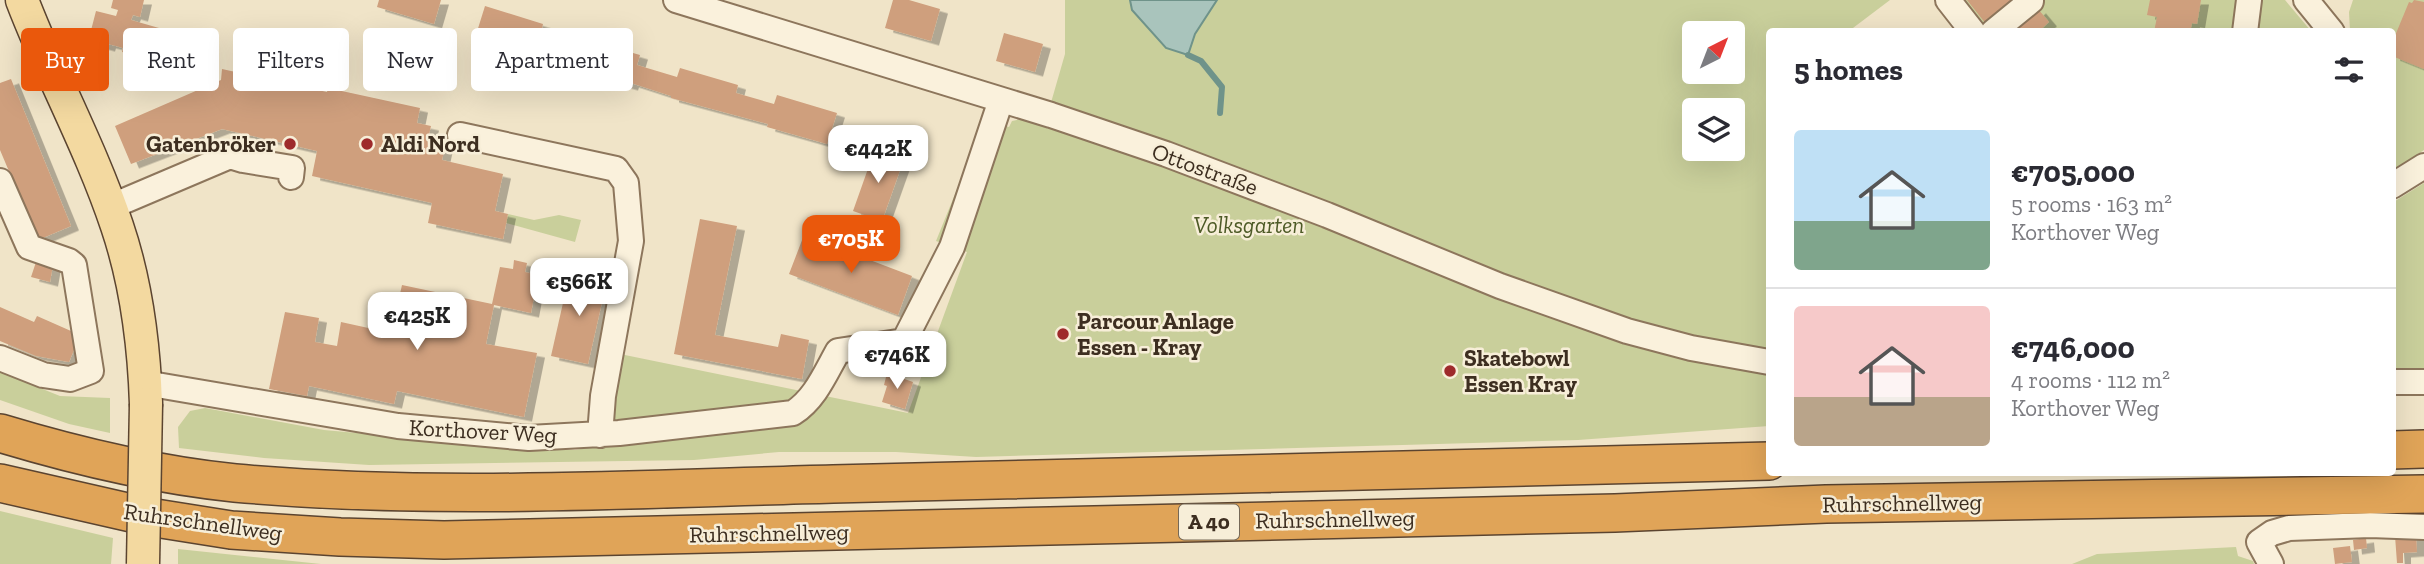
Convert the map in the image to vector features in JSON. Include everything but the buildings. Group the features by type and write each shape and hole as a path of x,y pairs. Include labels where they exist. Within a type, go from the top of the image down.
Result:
{"highway":[{"name":"Ruhrschnellweg","path":"0,433 100,459 168,473 233,482 338,490 563,490 1766,461"},
{"path":"2396,450 2424,449"},
{"name":"Ruhrschnellweg","path":"0,483 149,517 231,530 444,540 1615,513 1826,504 2424,494"}],"main road":[{"path":"22,0 97,173 129,269 138,311 145,393 143,564"}],"street":[{"name":"Ottostraße","path":"676,0 1051,115 1214,172 1500,286 1627,331 1691,348 1766,361"},
{"path":"1948,0 1967,28"},
{"path":"2246,28 2249,0"},
{"path":"1998,28 2031,1"},
{"path":"2318,4 2330,28"},
{"name":"Korthover Weg","path":"145,393 398,426 529,438 600,435 793,413 804,406 814,393 838,351 904,341 952,247 1001,100"},
{"path":"460,135 616,169 626,183 631,241 603,396 600,435"},
{"path":"110,207 230,156 292,168 291,177"},
{"path":"2396,184 2424,166"},
{"path":"0,181 29,247 74,265 91,371 70,379 43,375 0,358"},
{"path":"2396,382 2424,382"},
{"path":"2271,564 2259,542 2272,533 2289,528 2371,525 2424,527"}],"green space":[{"name":"Volksgarten","path":"1065,0 1890,0 1853,28 1766,28 1766,426 1578,440 976,457 896,452 779,452 694,460 369,465 264,458 179,448 178,427 190,411 205,408 324,430 511,447 575,450 605,445 620,354 908,413 967,252 936,241 985,120 1009,127 1012,121 1048,113 1065,54"},
{"path":"1958,0 2285,0 2308,28 1980,28"},
{"path":"2353,0 2424,0 2424,150 2396,169 2396,28 2350,28 2349,12"},
{"path":"2424,183 2424,379 2396,379 2396,200"},
{"path":"508,214 534,220 559,215 581,220 575,242 506,223"},
{"path":"0,372 60,396 110,398 110,433 69,424 0,400"},
{"path":"0,511 113,538 111,564 0,564"},
{"path":"2236,547 2238,556 2253,561 2254,564 2072,564 2097,554"},
{"path":"178,549 321,564 178,564"}],"water":[{"path":"1130,0 1217,0 1195,34 1188,55 1166,48 1132,10"}],"waterway":[{"path":"1188,55 1201,61 1222,87 1220,113"}],"place":[{"name":"Gatenbröker","path":"290,144"},
{"name":"Aldi Nord","path":"367,144"},
{"name":"Parcour Anlage Essen - Kray","path":"1063,334"},
{"name":"Skatebowl Essen Kray","path":"1450,371"}]}
